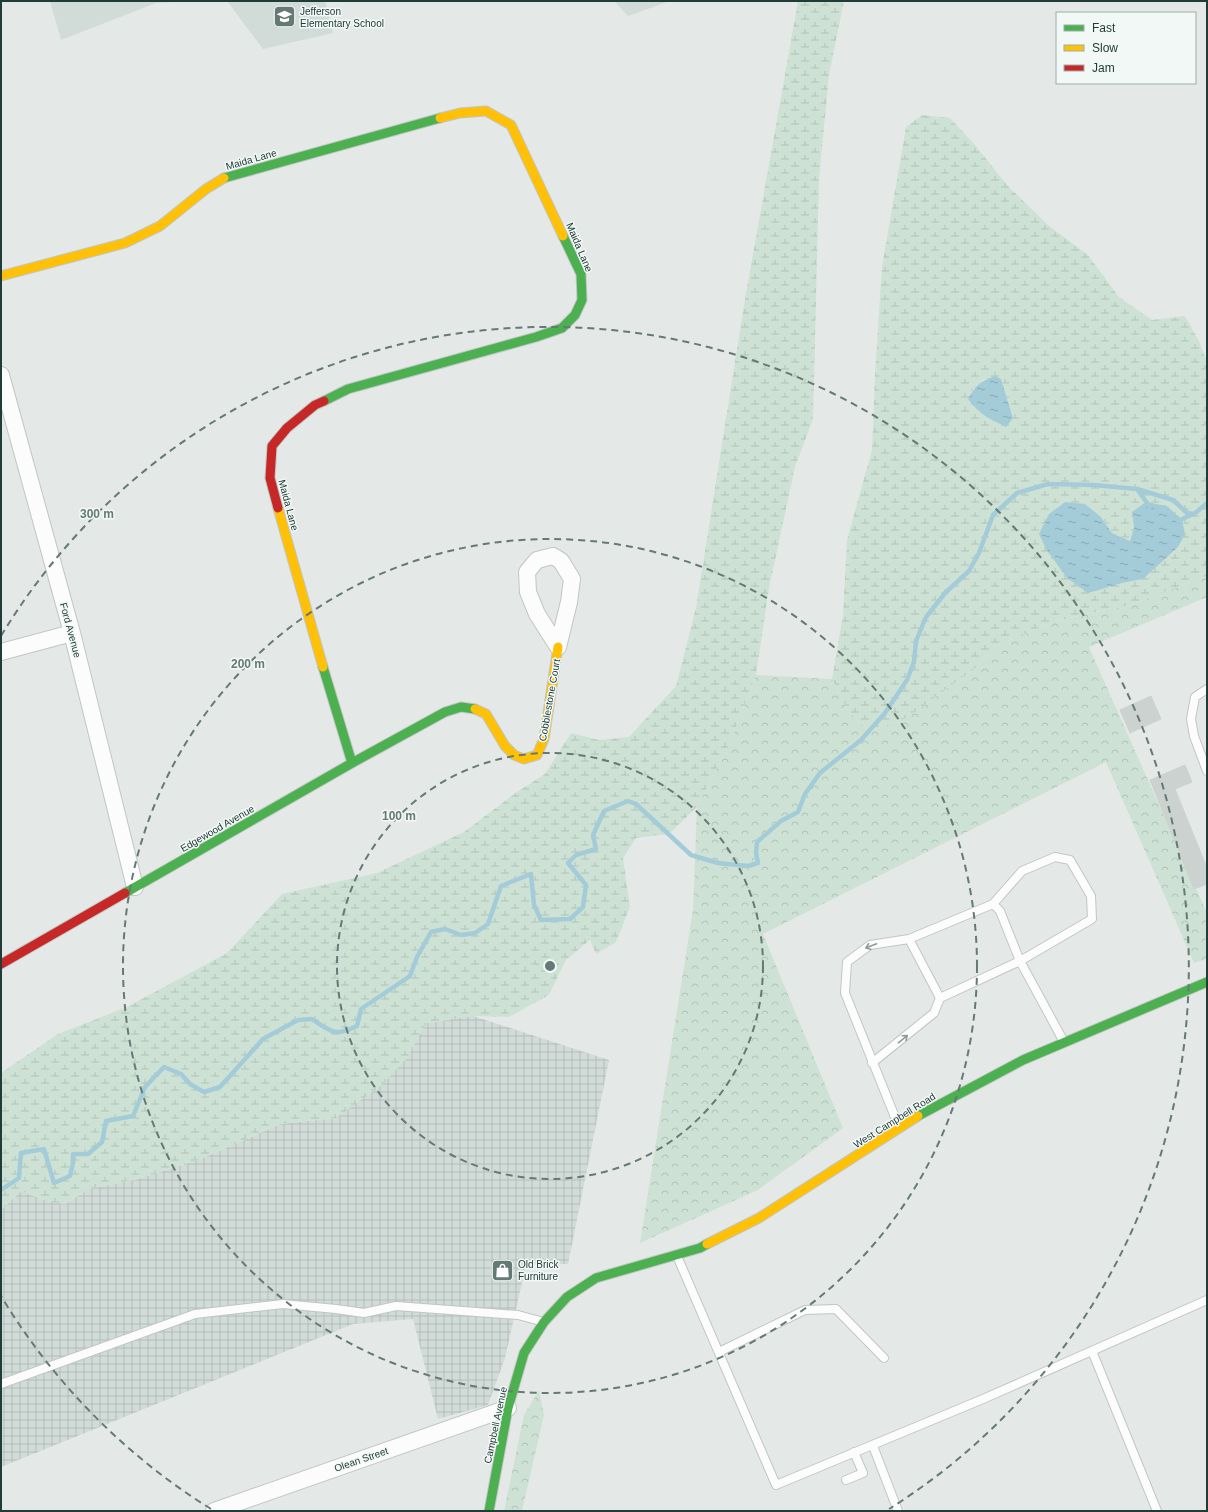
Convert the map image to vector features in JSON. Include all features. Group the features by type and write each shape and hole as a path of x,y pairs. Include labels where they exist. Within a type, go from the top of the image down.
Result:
{"street":[{"name":"Maida Lane","path":"1,276 125,243 160,226 206,189 228,176 460,113 486,111 511,125 581,274 582,300 575,315 562,328 536,337 348,389 314,405 287,428 272,446 270,478 310,624 352,763"},
{"name":"Ford Avenue","path":"1,375 72,633 135,887"},
{"name":"Cobblestone Court","path":"445,712 461,707 475,709 486,714 505,746 514,755 524,759 537,755 544,739 558,647 569,602 572,580 561,561 553,556 537,560 527,572 528,592 537,614 558,647"},
{"path":"1,652 72,633"},
{"name":"Edgewood Avenue","path":"1,964 352,763 445,712"},
{"name":"West Campbell Road","path":"596,1278 700,1248 759,1218 923,1113 1024,1060 1207,982"},
{"name":"Campbell Avenue","path":"489,1511 508,1408 524,1353 544,1322 554,1310 567,1298 596,1278"},
{"name":"Olean Street","path":"214,1511 508,1408"}],"lane":[{"path":"1207,690 1195,697 1191,719 1194,736 1207,772"},
{"path":"872,1063 934,1013 940,998 1020,960 1092,919 1091,896 1070,860 1055,857 1022,871 993,904 909,939 870,945 847,962 845,993 872,1063 899,1128"},
{"path":"993,904 1000,911 1020,960 1064,1043"},
{"path":"909,939 940,998"},
{"path":"677,1255 776,1485 854,1452 873,1446 1207,1300"},
{"path":"1,1384 195,1314 283,1304 336,1309 364,1314 396,1306 518,1315 544,1322"},
{"path":"719,1352 805,1310 836,1309 884,1358"},
{"path":"1092,1351 1157,1511"},
{"path":"873,1446 898,1511"},
{"path":"846,1480 863,1473 854,1452"}],"shaded area":[{"path":"50,1 197,1 156,3 61,40"},
{"name":"Jefferson Elementary School","path":"227,1 325,1 333,33 263,49"},
{"path":"614,1 670,1 628,16"},
{"path":"473,1016 609,1060 568,1264 526,1265 505,1358 488,1405 438,1419 413,1319 353,1324 1,1467 1,1210 21,1191 47,1201 65,1204 89,1189 138,1179 201,1159 280,1124 336,1118 407,1058 426,1023"}],"green space":[{"path":"798,1 844,1 829,75 819,179 813,419 795,467 769,588 756,675 729,745 697,807 669,834 636,838 623,858 630,907 616,942 596,954 590,940 566,960 549,995 509,1017 473,1016 426,1023 407,1058 382,1085 336,1118 280,1124 201,1159 138,1179 89,1189 65,1204 47,1201 21,1191 1,1210 1,1073 58,1034 127,1007 227,953 282,894 377,873 464,832 517,792 545,774 571,733 599,740 629,737 676,686 696,608 744,305"},
{"path":"922,115 950,118 975,145 1007,185 1048,225 1088,255 1119,297 1152,320 1185,316 1199,341 1207,362 1207,576 1129,605 1055,621 996,646 977,667 906,718 869,731 849,712 832,679 843,615 847,540 872,450 882,267 906,127","holes":["984,379 1001,379 1013,418 968,399 974,388","1132,512 1143,579 1122,583 1101,517 1112,533 1130,541 1134,528"]},
{"path":"1207,576 1207,597 1089,647 1207,913 1207,959 1194,963 1106,762 763,934 843,1128 758,1190 640,1243 693,910 697,807 729,745 756,675 832,679 849,712 869,731 906,718 977,667 996,646 1055,621 1129,605"},
{"path":"539,1390 544,1415 522,1511 504,1511 524,1415"}],"water":[{"path":"995,376 1001,379 1013,418 1006,427 985,416 976,409 968,399 978,384"},
{"path":"1065,502 1085,504 1101,517 1112,533 1130,541 1134,528 1132,512 1146,502 1167,506 1182,520 1185,534 1178,547 1143,579 1122,583 1088,593 1067,578 1046,549 1039,534 1049,514"}],"building":[{"path":"1151,696 1161,719 1130,733 1120,710"},
{"path":"1185,765 1192,782 1175,789 1207,868 1207,884 1194,889 1150,780"}],"waterway":[{"path":"1,1190 19,1178 21,1153 44,1149 54,1183 70,1176 73,1163 73,1154 88,1154 102,1142 106,1121 133,1116 145,1087 164,1067 181,1074 190,1084 204,1092 220,1087 263,1039 298,1020 312,1019 333,1032 343,1031 357,1026 361,1009 410,976 417,957 431,932 445,929 461,935 475,933 488,924 501,886 531,874 534,905 541,920 570,919 583,907 586,885 568,863 576,855 596,849 593,835 604,811 628,801 636,804 691,855 718,863 748,866 758,863 756,853 757,842 781,821 798,812 805,794 820,773 861,740 885,713 907,680 914,662 916,641 926,617 946,592 969,571 979,553 993,515 1017,493 1048,484 1094,485 1137,489 1173,500 1187,513 1194,514 1207,503"},
{"path":"1137,489 1150,507"},
{"path":"1178,521 1193,514"}],"traffic: fast":[{"path":"224,178 440,118"},
{"path":"324,401 348,389 536,337 562,328 575,315 582,300 581,274 563,236"},
{"path":"323,667 352,763"},
{"path":"125,893 352,763 445,712 461,707 475,709"},
{"path":"918,1116 1023,1060 1207,982"},
{"path":"489,1511 508,1408 524,1353 544,1322 567,1297 596,1278 700,1248 707,1244"}],"traffic: slow":[{"path":"440,118 460,113 486,111 511,125 563,236"},
{"path":"1,276 125,243 160,226 206,189 224,178"},
{"path":"278,508 323,667"},
{"path":"475,709 486,714 505,746 514,755 524,759 537,755 544,739 558,647"},
{"path":"707,1244 759,1218 918,1116"}],"traffic: jam":[{"path":"278,508 270,478 272,446 287,428 315,405 324,401"},
{"path":"1,964 125,893"}],"place":[{"name":"Jefferson Elementary School","path":"284,17"},
{"name":"Old Brick Furniture","path":"503,1270"}]}
